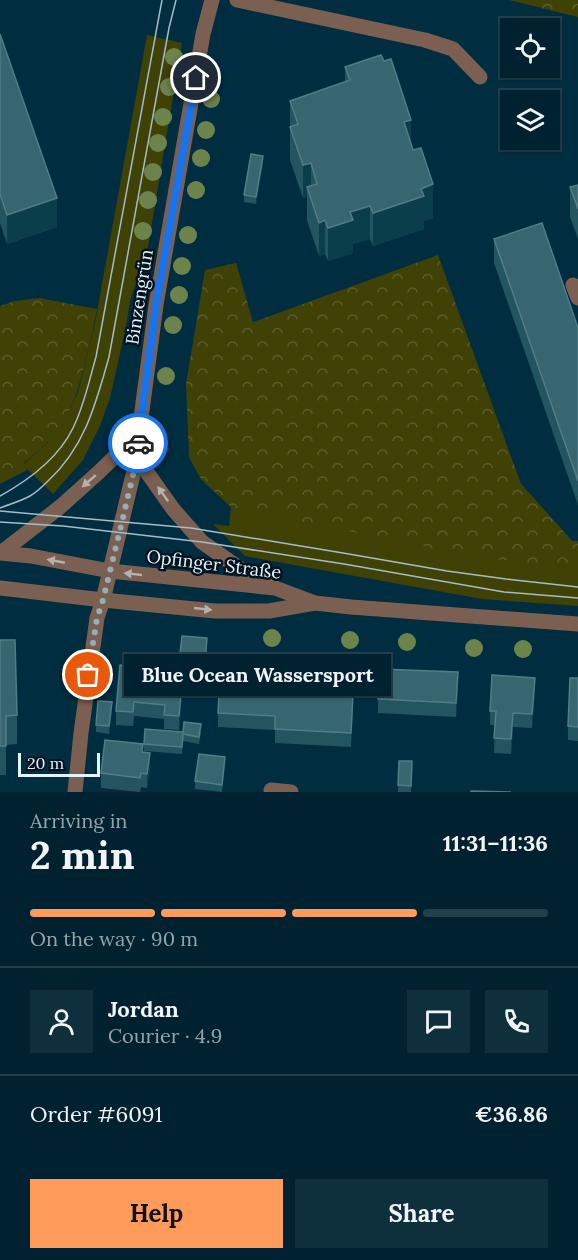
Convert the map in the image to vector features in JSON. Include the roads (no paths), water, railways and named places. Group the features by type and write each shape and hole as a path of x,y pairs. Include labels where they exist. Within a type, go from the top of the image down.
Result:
{"street":[{"name":"Binzengrün","path":"75,792 97,618 137,458 156,305 203,34 212,0"},
{"path":"237,0 425,40 453,49 480,77"},
{"path":"1,552 60,507 139,434"},
{"path":"137,458 173,509 202,542 239,568 275,588"},
{"name":"Opfinger Straße","path":"1,552 110,571 275,588 315,603 351,608 578,624"},
{"name":"Opfinger Straße","path":"0,588 215,611 269,611 315,603"},
{"path":"271,790 291,792"}],"tram line":[{"path":"0,496 32,476 51,459 67,439 83,402 96,357 162,0"},
{"path":"0,508 33,494 61,468 80,439 94,407 109,357 176,0"},
{"path":"0,511 191,528 447,571 578,587"},
{"path":"0,522 63,526 202,542 504,592 578,598"}],"place":[{"name":"Blue Ocean Wassersport","path":"88,675"}]}
